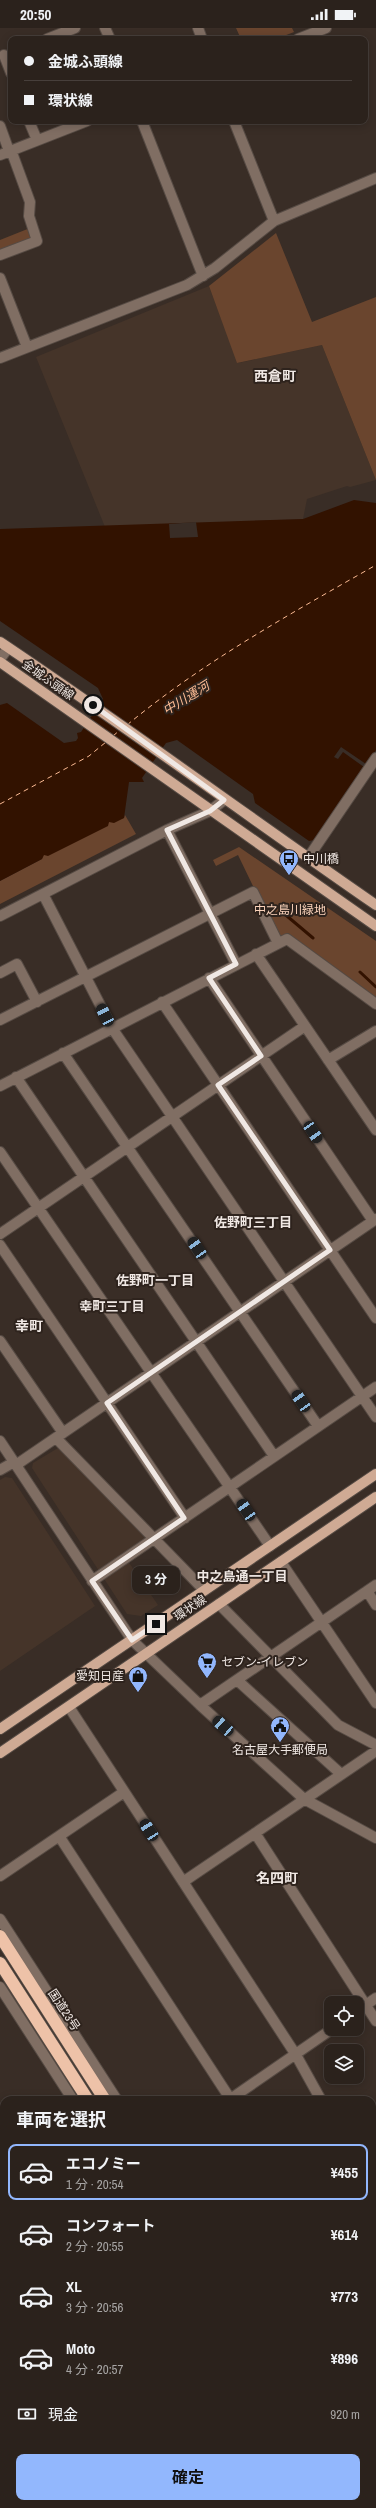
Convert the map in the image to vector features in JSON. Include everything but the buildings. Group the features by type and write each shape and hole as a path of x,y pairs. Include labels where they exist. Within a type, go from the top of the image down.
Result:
{"highway":[{"name":"国道23号","path":"0,1936 102,2096"},
{"path":"0,1963 85,2096"}],"main road":[{"name":"金城ふ頭線","path":"4,645 56,678 224,800 376,905"},
{"name":"金城ふ頭線","path":"0,662 210,811 376,926"},
{"name":"環状線","path":"0,1729 376,1474"},
{"name":"環状線","path":"0,1753 376,1497"}],"street":[{"path":"55,36 75,28"},
{"path":"306,36 326,28"},
{"path":"30,124 37,140"},
{"path":"143,124 203,276"},
{"path":"235,124 274,221"},
{"path":"7,152 37,140 64,125"},
{"path":"0,126 7,152 30,202 29,216 37,240 0,255"},
{"path":"0,358 179,288 203,276 274,221 376,178"},
{"path":"0,278 27,347"},
{"path":"0,659 4,645"},
{"path":"308,858 376,758"},
{"path":"0,916 167,830 210,811 224,800"},
{"path":"167,830 236,964"},
{"path":"0,1020 253,892 278,943"},
{"path":"43,894 112,1028 376,1417"},
{"path":"0,1086 287,939 376,1004"},
{"path":"256,954 376,1130"},
{"path":"0,973 17,964 37,1002"},
{"path":"0,1470 15,1464 59,1435 330,1250 374,1222 209,978"},
{"path":"162,1002 376,1318"},
{"path":"0,1234 305,1026"},
{"path":"328,1060 376,1031"},
{"path":"64,1053 318,1426"},
{"path":"16,1077 274,1456"},
{"path":"0,1152 270,1546"},
{"path":"0,1246 184,1518"},
{"path":"0,1341 59,1435 204,1590"},
{"path":"92,1581 376,1387"},
{"path":"0,1441 132,1640 145,1654 304,1799 376,1838"},
{"path":"281,1562 376,1702"},
{"path":"200,1705 376,1585"},
{"path":"367,1591 376,1605"},
{"path":"219,1604 338,1725 376,1745"},
{"path":"237,1680 341,1774"},
{"path":"69,1707 296,2055 319,2096"},
{"path":"183,1882 376,1751"},
{"path":"0,1876 124,1792"},
{"path":"255,1833 376,2021"},
{"path":"59,1836 227,2096"},
{"path":"0,1920 114,2096"},
{"path":"0,1987 70,2096"},
{"path":"366,2004 376,1998"},
{"path":"236,2096 324,2035"}],"shaded area":[{"path":"209,286 238,363 322,345 376,480 350,487 347,486 307,499 303,519 105,527 36,357"},
{"path":"58,1448 147,1538 123,1554 158,1605 141,1616 127,1614 32,1468 33,1463"},
{"path":"5,1477 12,1478 95,1606 0,1671 0,1480"}],"green space":[{"path":"236,28 292,28 294,32 284,36 240,36"},
{"path":"30,228 33,237 0,252 0,240"},
{"path":"276,233 312,322 376,297 376,480 322,345 237,363 209,286"},
{"path":"125,815 136,834 0,904 0,881 42,859 43,855 109,822 124,818"},
{"name":"中之島川緑地","path":"239,847 376,941 376,997 288,933 278,938 238,855 216,866 213,860"}],"water":[{"name":"中川運河","path":"354,500 376,503 376,750 314,840 309,841 255,803 253,794 177,740 166,743 142,778 144,782 129,782 124,818 114,823 109,822 108,826 48,856 44,855 42,859 0,881 0,705 7,703 64,743 76,741 78,738 77,733 81,732 103,699 98,688 0,621 0,529 303,519"}],"pier":[{"path":"196,522 198,537 170,538 169,524"},
{"path":"341,747 366,764 364,767 343,752 338,759 334,757"}],"waterway":[{"path":"281,911 313,938"},
{"path":"360,972 376,987"}],"ferry route":[{"path":"127,725 186,680 248,640 376,565"},
{"path":"113,736 120,730"},
{"path":"0,804 89,756 106,742"}],"place":[{"name":"中川橋","path":"289,876"},
{"name":"セブン-イレブン","path":"207,1679"},
{"name":"愛知日産","path":"138,1693"},
{"name":"名古屋大手郵便局","path":"280,1743"}],"district":[{"name":"西倉町","path":"275,376"},
{"name":"佐野町三丁目","path":"253,1222"},
{"name":"佐野町一丁目","path":"155,1280"},
{"name":"幸町三丁目","path":"112,1306"},
{"name":"幸町","path":"29,1326"},
{"name":"中之島通一丁目","path":"242,1576"},
{"name":"名四町","path":"277,1878"}],"route":[{"path":"93,705 224,800 210,811 167,830 236,964 209,978 261,1056 218,1085 330,1250 107,1403 184,1518 92,1581 132,1640 156,1624"}]}
